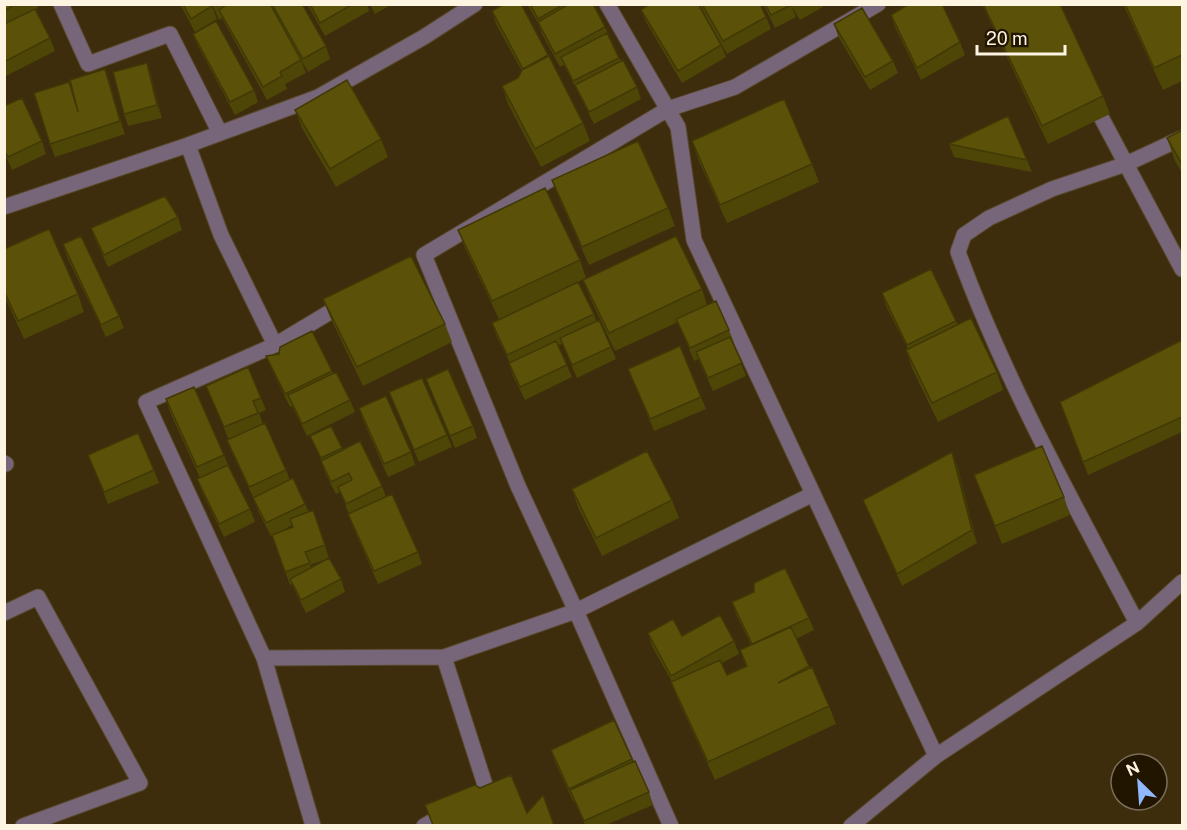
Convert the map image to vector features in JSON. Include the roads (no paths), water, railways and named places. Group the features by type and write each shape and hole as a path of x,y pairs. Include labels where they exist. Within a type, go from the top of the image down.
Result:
{"street":[{"path":"61,4 88,64 170,34 220,133"},
{"path":"4,207 188,145 318,97 423,37 475,4"},
{"path":"607,4 678,127 694,240 936,756"},
{"path":"671,825 518,486 419,258 668,110 735,87 878,4"},
{"path":"1084,84 1182,269"},
{"path":"1137,623 1045,448 979,310 957,252 964,235 989,218 1052,189 1126,164 1182,138"},
{"path":"188,145 221,235 275,345"},
{"path":"313,825 264,658 146,402 275,345 355,297"},
{"path":"264,658 444,657 576,611 813,494"},
{"path":"851,825 936,756 1137,623 1182,582"},
{"path":"4,612 38,597 140,783 23,825"},
{"path":"424,825 486,788 444,657"}]}
